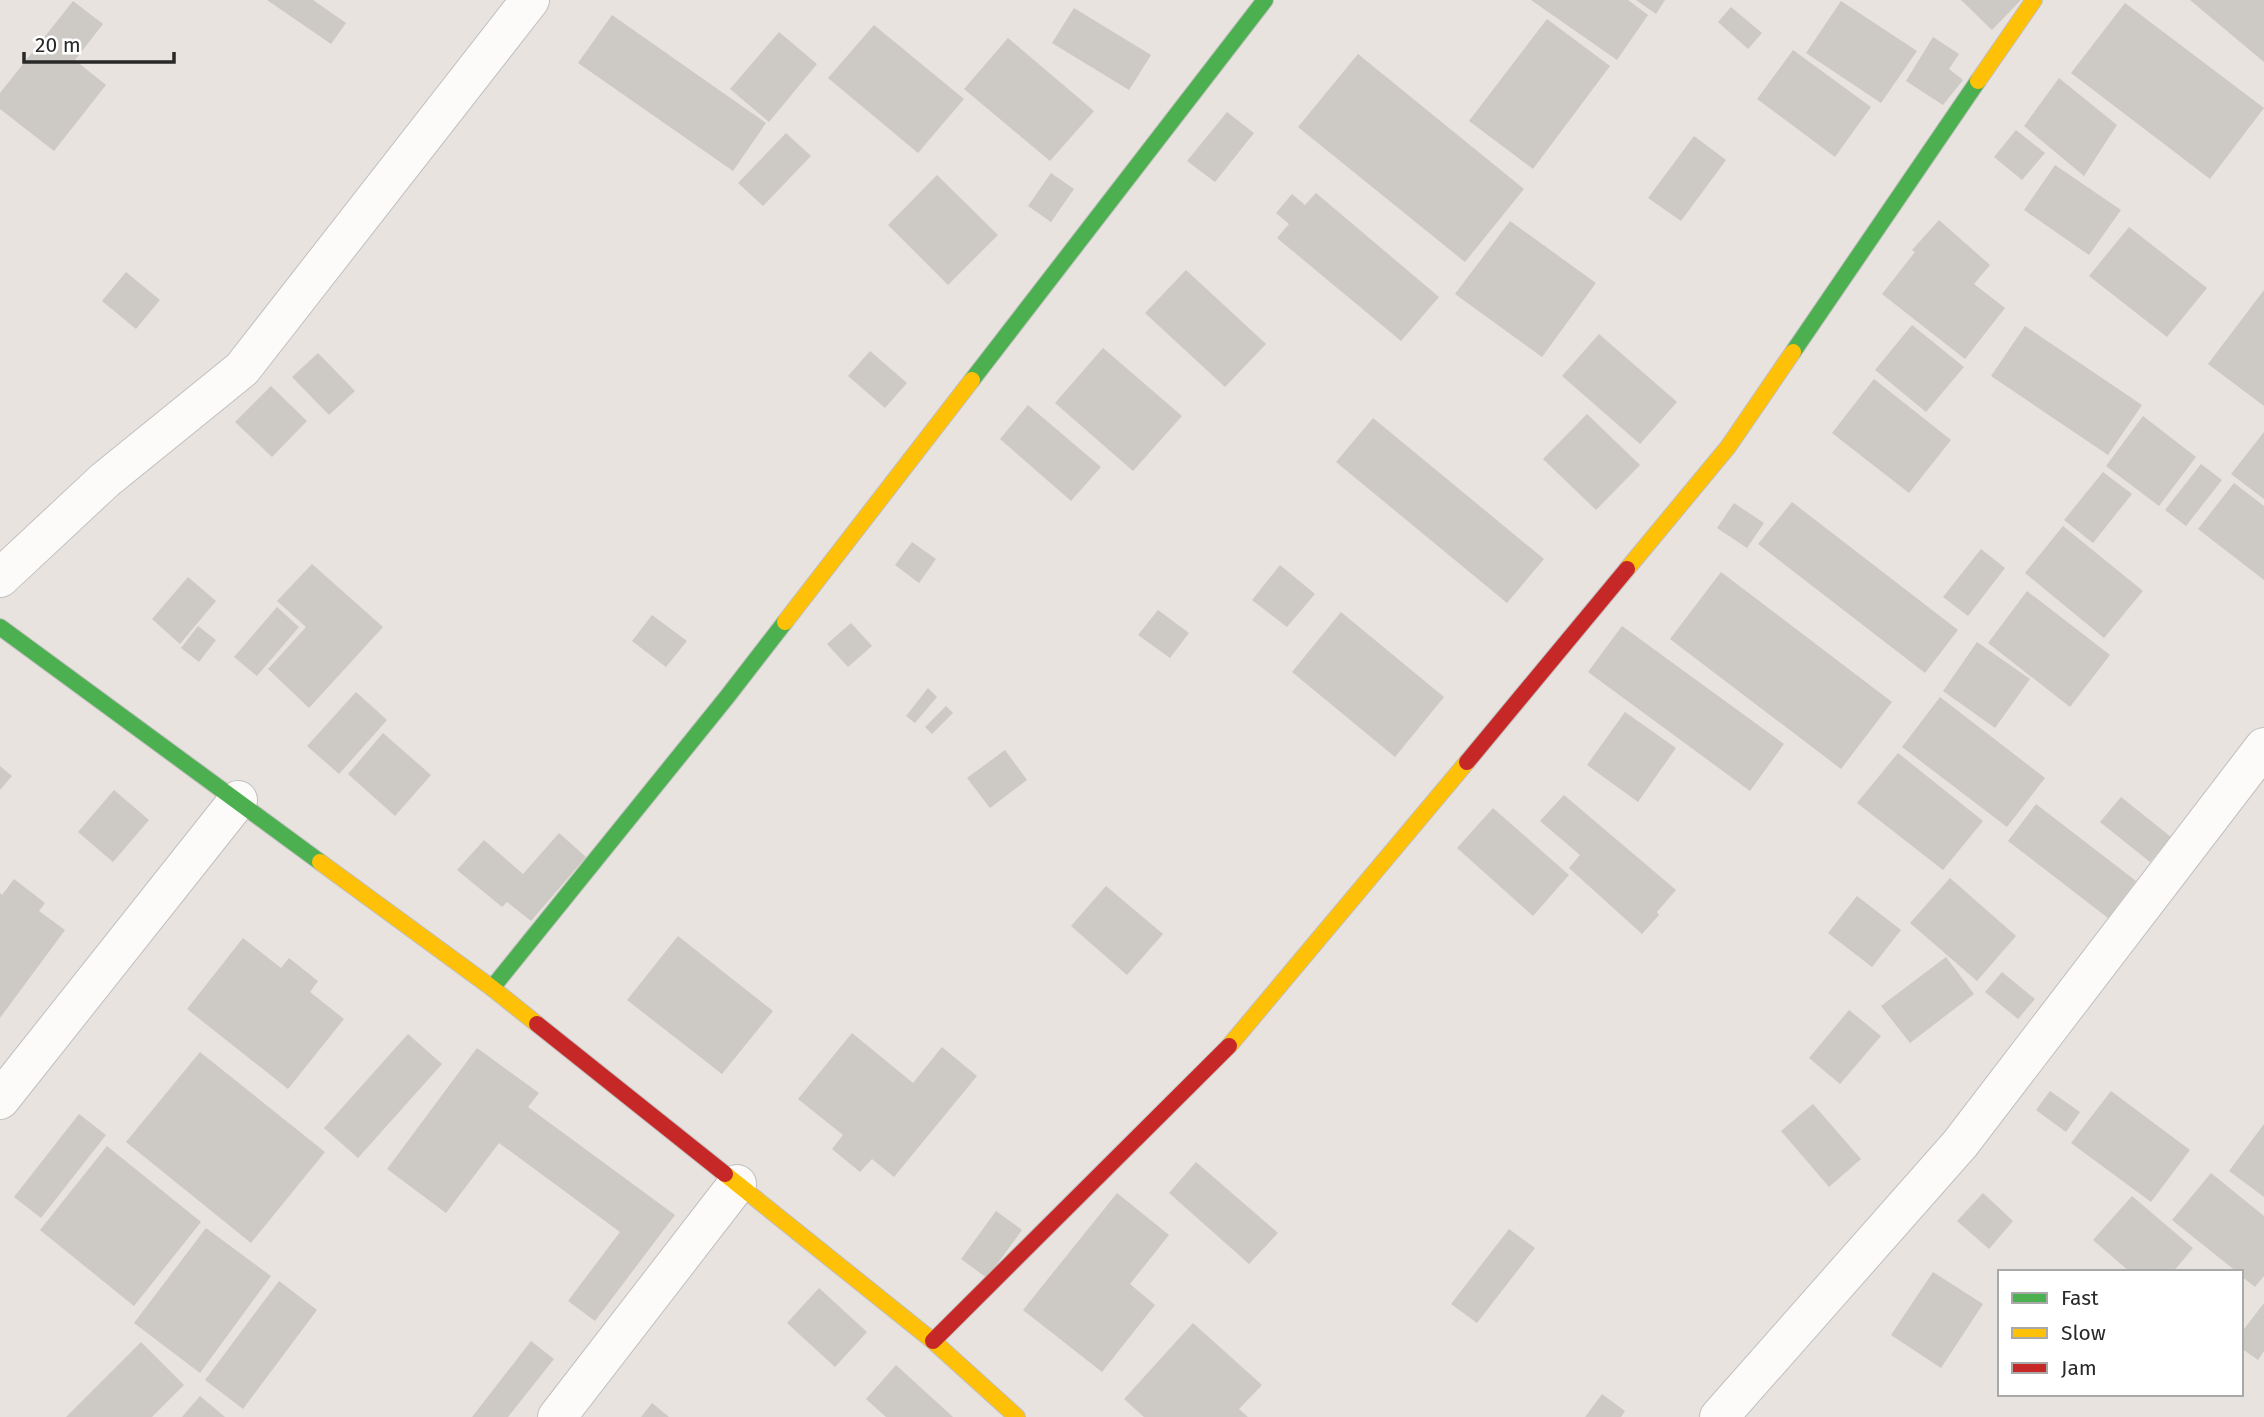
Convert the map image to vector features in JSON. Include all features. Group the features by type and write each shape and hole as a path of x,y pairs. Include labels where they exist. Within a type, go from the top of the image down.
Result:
{"street":[{"path":"0,578 105,480 242,369 530,0"},
{"path":"492,988 727,697 1265,0"},
{"path":"933,1342 1241,1034 1728,447 2034,0"},
{"path":"0,627 492,988 933,1342 1017,1417"},
{"path":"1719,1417 1960,1144 2264,747"},
{"path":"0,1100 238,800"},
{"path":"557,1417 737,1184"}],"building":[{"path":"267,0 313,0 346,23 331,44"},
{"path":"1531,0 1628,0 1648,15 1617,60"},
{"path":"1636,0 1665,0 1656,14"},
{"path":"1961,0 2021,0 1992,30"},
{"path":"2190,0 2264,0 2264,62"},
{"path":"73,1 103,24 75,60 106,85 54,151 0,109 0,93"},
{"path":"1841,1 1917,51 1881,103 1806,53"},
{"path":"2125,3 2264,108 2210,179 2071,73"},
{"path":"1731,7 1762,33 1748,49 1718,22"},
{"path":"1074,8 1151,55 1129,90 1052,43"},
{"path":"612,15 766,123 733,171 578,63"},
{"path":"1547,19 1610,66 1533,169 1469,121"},
{"path":"874,25 964,99 918,153 828,78"},
{"path":"779,32 817,64 769,122 730,89"},
{"path":"1933,37 1959,54 1949,69 1963,80 1943,105 1906,81"},
{"path":"1008,38 1094,111 1050,161 964,89"},
{"path":"1793,50 1871,107 1835,157 1757,99"},
{"path":"1358,54 1524,189 1465,262 1298,127"},
{"path":"2059,78 2117,125 2084,176 2024,126"},
{"path":"1227,112 1254,133 1215,182 1187,161"},
{"path":"2016,130 2045,153 2022,180 1994,157"},
{"path":"786,133 811,156 763,206 738,183"},
{"path":"1694,136 1726,160 1681,221 1648,198"},
{"path":"2055,165 2121,210 2089,255 2024,210"},
{"path":"1051,173 1074,189 1051,222 1028,206"},
{"path":"937,175 998,235 948,285 888,225"},
{"path":"1316,193 1439,297 1401,341 1277,238 1289,224 1276,213 1292,194 1305,205"},
{"path":"1939,220 1990,265 1974,284 2005,308 1965,359 1882,294 1915,252 1912,250"},
{"path":"1510,221 1596,283 1542,357 1455,294"},
{"path":"2129,227 2207,288 2167,337 2089,276"},
{"path":"1186,270 1266,344 1225,387 1145,313"},
{"path":"126,272 160,300 136,329 102,301"},
{"path":"2264,290 2264,406 2208,364"},
{"path":"1912,325 1964,367 1926,412 1875,370"},
{"path":"2025,326 2142,405 2108,455 1991,376"},
{"path":"1599,334 1677,402 1640,444 1562,376"},
{"path":"1103,348 1182,416 1133,471 1055,403"},
{"path":"870,351 907,383 885,408 848,376"},
{"path":"318,353 355,391 329,415 292,377"},
{"path":"1874,379 1951,440 1909,493 1832,433"},
{"path":"271,386 307,421 272,457 235,422"},
{"path":"1028,405 1101,467 1071,501 1000,439"},
{"path":"1587,414 1640,465 1596,510 1543,459"},
{"path":"2143,416 2196,457 2159,506 2106,466"},
{"path":"1373,418 1544,559 1507,603 1336,462"},
{"path":"2264,432 2264,499 2231,474"},
{"path":"2201,464 2222,480 2186,526 2165,510"},
{"path":"2103,472 2132,494 2093,543 2064,520"},
{"path":"2234,483 2264,506 2264,580 2198,529"},
{"path":"1792,502 1958,630 1925,673 1758,544"},
{"path":"1734,503 1764,523 1747,548 1717,528"},
{"path":"2063,526 2143,591 2104,638 2025,573"},
{"path":"912,542 936,559 919,583 895,565"},
{"path":"1981,549 2005,568 1968,616 1943,597"},
{"path":"312,564 383,627 309,708 268,669 306,627 277,601"},
{"path":"1280,565 1315,594 1287,627 1252,600"},
{"path":"1721,572 1892,702 1841,769 1670,639"},
{"path":"188,577 216,601 180,644 152,619"},
{"path":"2027,591 2110,655 2070,707 1988,643"},
{"path":"277,607 299,627 257,676 234,657"},
{"path":"1158,610 1189,633 1170,658 1138,635"},
{"path":"1341,612 1444,697 1395,757 1292,672"},
{"path":"652,615 687,641 666,667 632,641"},
{"path":"851,623 872,646 848,667 827,644"},
{"path":"198,626 216,640 199,662 181,648"},
{"path":"1622,626 1784,744 1750,791 1588,672"},
{"path":"1977,642 2030,679 1995,728 1943,691"},
{"path":"928,688 937,697 915,723 906,716"},
{"path":"356,692 387,720 339,774 307,746"},
{"path":"1940,697 2045,778 2007,827 1902,747"},
{"path":"946,706 953,713 932,734 925,727"},
{"path":"1625,712 1676,748 1638,802 1587,765"},
{"path":"383,733 431,775 395,816 348,774"},
{"path":"1005,750 1027,780 990,808 967,778"},
{"path":"1898,753 1983,821 1943,870 1857,803"},
{"path":"0,766 12,776 0,790"},
{"path":"114,790 149,820 113,862 78,832"},
{"path":"1564,795 1676,890 1642,934 1569,868 1580,855 1540,821"},
{"path":"2121,797 2171,837 2150,862 2100,822"},
{"path":"2036,804 2136,881 2108,918 2008,841"},
{"path":"1493,808 1569,875 1533,916 1457,848"},
{"path":"559,833 586,857 531,921 507,902 502,907 457,870 484,840 523,874"},
{"path":"1950,878 2016,936 1977,981 1910,923"},
{"path":"14,879 45,903 39,911 65,930 0,1018 0,893 2,895"},
{"path":"1106,886 1163,934 1127,975 1071,926"},
{"path":"1857,896 1901,930 1872,967 1828,933"},
{"path":"678,936 773,1011 722,1074 627,1000"},
{"path":"243,938 281,968 289,958 318,981 310,992 344,1019 288,1089 187,1009"},
{"path":"1946,957 1974,994 1910,1043 1881,1006"},
{"path":"2002,972 2035,999 2018,1019 1985,992"},
{"path":"1849,1010 1881,1036 1840,1084 1809,1058"},
{"path":"852,1033 913,1083 942,1047 977,1076 894,1177 872,1159 860,1172 832,1149 843,1135 798,1099"},
{"path":"408,1034 442,1064 358,1158 324,1128"},
{"path":"477,1048 539,1093 528,1107 675,1215 595,1321 568,1301 620,1232 499,1143 446,1213 387,1169"},
{"path":"200,1052 325,1152 251,1243 126,1142"},
{"path":"2050,1091 2080,1112 2066,1132 2036,1110"},
{"path":"2111,1091 2190,1150 2151,1202 2071,1143"},
{"path":"1813,1104 1861,1159 1829,1187 1781,1131"},
{"path":"79,1114 106,1135 41,1218 14,1197"},
{"path":"2264,1124 2264,1197 2229,1171"},
{"path":"107,1146 201,1222 134,1306 40,1230"},
{"path":"1196,1162 1278,1233 1249,1264 1169,1193"},
{"path":"2211,1173 2264,1216 2264,1276 2255,1287 2243,1278 2243,1270 2234,1270 2172,1220"},
{"path":"1117,1193 1169,1235 1130,1284 1155,1305 1102,1372 1023,1310"},
{"path":"1983,1193 2013,1221 1989,1249 1957,1221"},
{"path":"2132,1196 2193,1248 2175,1270 2128,1270 2093,1240"},
{"path":"996,1211 1022,1230 987,1278 961,1259"},
{"path":"206,1228 271,1276 200,1373 134,1323"},
{"path":"1509,1229 1535,1248 1477,1323 1451,1304"},
{"path":"1933,1272 1983,1304 1941,1368 1891,1335"},
{"path":"279,1281 317,1310 243,1409 205,1380"},
{"path":"819,1288 867,1332 835,1367 787,1323"},
{"path":"2264,1303 2264,1351 2258,1360 2243,1349 2243,1330"},
{"path":"1193,1323 1262,1385 1239,1409 1248,1417 1144,1417 1124,1399"},
{"path":"531,1341 554,1359 508,1417 472,1417"},
{"path":"141,1342 184,1385 152,1417 66,1417"},
{"path":"896,1365 953,1417 886,1417 866,1399"},
{"path":"1602,1394 1625,1411 1621,1417 1585,1417"},
{"path":"200,1396 225,1417 182,1417"},
{"path":"652,1403 669,1417 641,1417"}],"traffic: fast":[{"path":"972,380 1265,0"},
{"path":"1793,352 1978,81"},
{"path":"492,988 785,622"},
{"path":"0,627 320,862"}],"traffic: slow":[{"path":"1978,81 2034,0"},
{"path":"1627,569 1728,447 1793,352"},
{"path":"785,622 972,380"},
{"path":"1229,1046 1467,762"},
{"path":"320,862 537,1024"},
{"path":"725,1174 933,1341 1017,1417"}],"traffic: jam":[{"path":"1467,762 1627,569"},
{"path":"537,1024 725,1174"},
{"path":"933,1341 1229,1046"}]}
